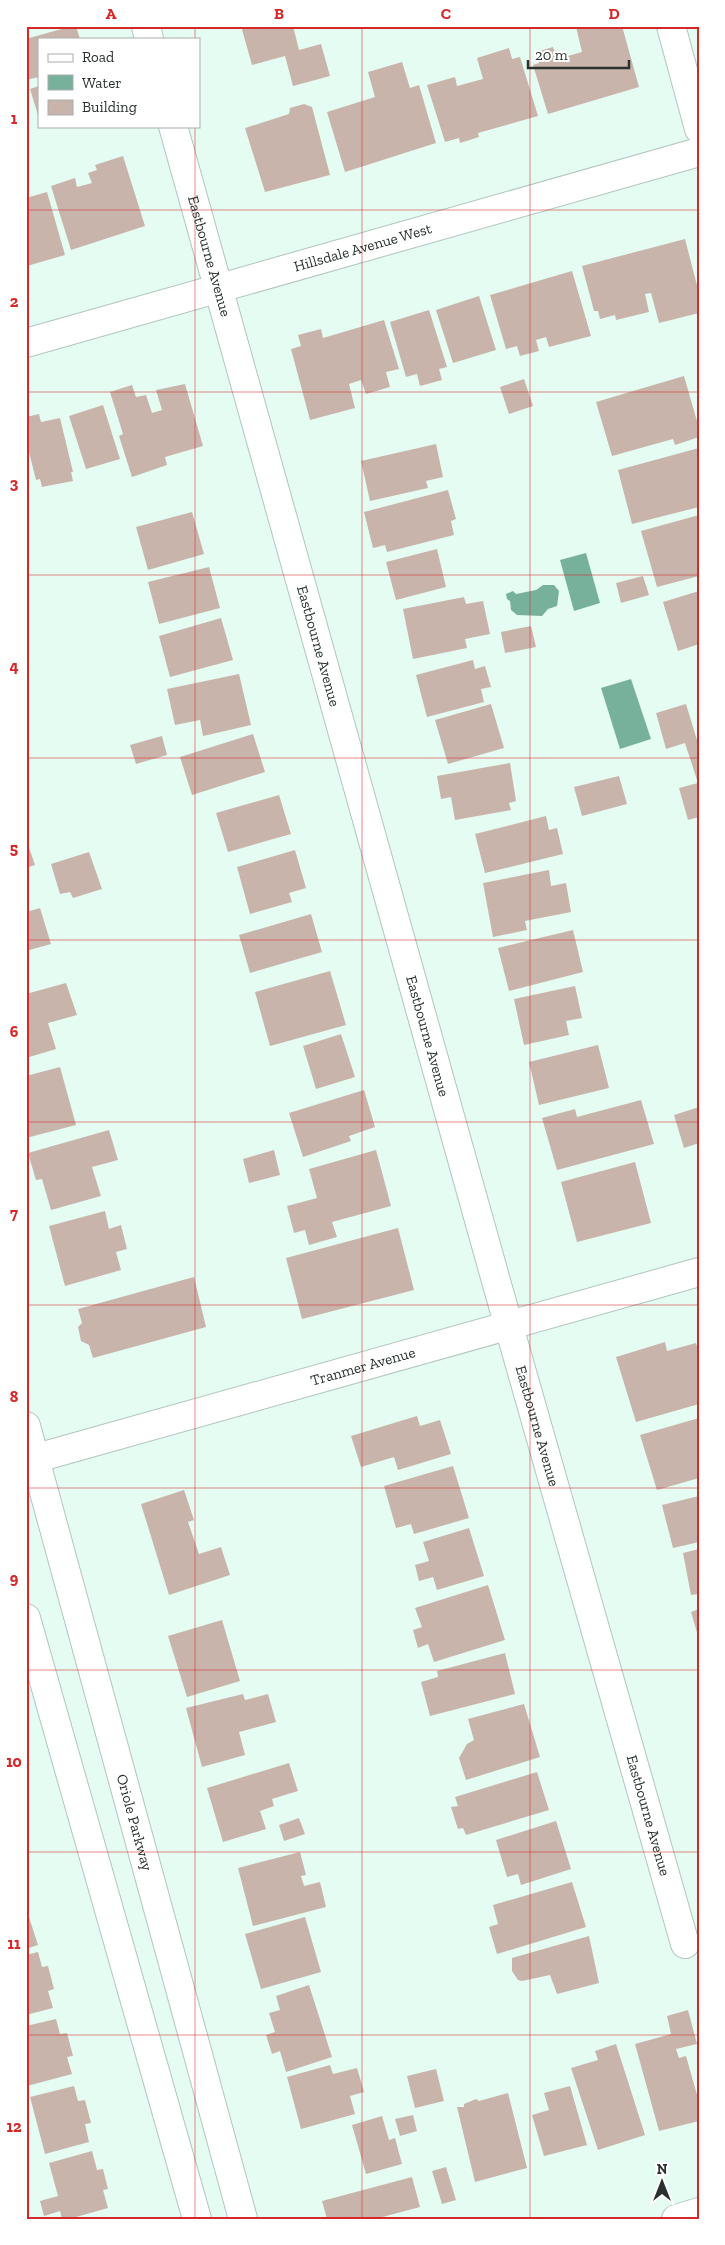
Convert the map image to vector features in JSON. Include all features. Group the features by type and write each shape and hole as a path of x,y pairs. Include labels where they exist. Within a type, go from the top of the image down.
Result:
{"street":[{"path":"671,26 699,129"},
{"name":"Eastbourne Avenue","path":"174,128 509,1327 684,1944"},
{"name":"Hillsdale Avenue West","path":"26,343 699,152"},
{"name":"Tranmer Avenue","path":"31,1459 509,1327 699,1272"},
{"name":"Oriole Parkway","path":"26,1426 31,1459 243,2219"},
{"path":"26,1618 197,2219"},
{"path":"676,2219 699,2212"}],"water":[{"path":"586,553 600,603 574,611 560,560"},
{"path":"543,585 554,585 559,591 557,606 548,609 542,616 517,615 511,610 510,601 507,599 506,594 513,591 516,594 536,590"},
{"path":"631,679 651,739 620,749 601,688"}],"building":[{"path":"72,26 76,26 80,38 38,38 38,77 26,80 26,39"},
{"path":"241,26 293,26 299,50 321,44 330,76 293,86 285,56 252,65"},
{"path":"622,26 639,87 548,114 533,65 539,63 536,52 553,47 557,59 582,52 576,27"},
{"path":"509,48 512,59 520,57 538,116 478,133 479,137 460,143 459,138 445,142 427,85 455,77 457,86 483,79 477,58"},
{"path":"402,62 410,88 419,85 436,143 345,172 327,112 375,97 368,72"},
{"path":"38,86 38,115 30,89"},
{"path":"304,104 312,107 330,175 265,192 245,128 289,114 290,108"},
{"path":"123,156 145,226 71,250 51,186 75,178 77,187 92,183 88,173 97,170 95,165"},
{"path":"47,192 65,255 27,266 26,198"},
{"path":"685,239 699,293 699,313 659,323 651,293 645,294 649,312 616,320 615,315 600,319 598,311 594,311 582,266"},
{"path":"572,271 591,336 549,347 546,337 536,340 539,351 520,356 517,346 506,349 490,295"},
{"path":"479,296 496,350 453,363 436,310"},
{"path":"429,310 447,367 439,369 442,380 420,386 417,374 406,377 390,322"},
{"path":"384,320 399,369 386,372 390,387 366,394 361,380 349,384 355,408 310,420 291,349 301,346 298,335 321,329 323,338"},
{"path":"684,376 699,428 699,437 675,445 673,439 612,456 596,402"},
{"path":"524,379 533,406 509,414 500,387"},
{"path":"185,384 203,446 165,457 167,465 132,477 119,436 123,434 110,392 132,385 136,397 146,395 152,413 162,410 156,390"},
{"path":"103,405 120,459 86,469 69,416"},
{"path":"39,414 41,422 60,418 73,472 71,472 73,481 42,487 40,479 36,480 26,440 26,417"},
{"path":"436,444 443,477 426,481 428,488 370,501 361,461"},
{"path":"699,448 699,507 632,524 618,470"},
{"path":"448,490 456,519 451,521 454,535 387,552 385,545 373,548 364,512"},
{"path":"192,512 204,554 148,570 136,527"},
{"path":"699,515 699,576 657,587 641,531"},
{"path":"437,549 446,587 396,600 386,562"},
{"path":"209,567 220,608 159,624 148,582"},
{"path":"643,576 649,595 621,603 616,583"},
{"path":"699,591 699,644 678,651 663,602"},
{"path":"464,597 466,604 483,601 490,634 465,639 467,648 413,659 403,609"},
{"path":"221,618 233,660 170,677 159,636"},
{"path":"531,626 536,647 505,653 501,632"},
{"path":"473,660 475,669 485,666 491,687 481,689 484,702 427,717 416,675"},
{"path":"239,674 251,725 203,736 200,720 175,725 167,689"},
{"path":"491,704 504,748 448,764 435,720"},
{"path":"686,704 697,740 699,739 699,817 688,820 679,788 698,783 685,743 666,749 656,713"},
{"path":"253,734 265,772 192,795 180,757"},
{"path":"162,736 167,755 136,764 130,745"},
{"path":"510,763 516,801 509,803 511,810 455,820 451,797 441,799 437,776"},
{"path":"619,776 627,804 582,816 574,787"},
{"path":"279,795 291,834 228,852 216,813"},
{"path":"546,816 549,830 557,828 563,854 485,873 475,834"},
{"path":"26,839 35,865 26,868"},
{"path":"295,850 306,888 289,893 292,902 250,914 237,867"},
{"path":"89,852 102,889 73,898 70,892 60,894 51,864"},
{"path":"549,870 551,886 566,883 571,912 525,921 527,930 493,937 483,883"},
{"path":"40,908 51,944 26,951 26,912"},
{"path":"311,914 322,952 250,973 239,935"},
{"path":"573,930 583,972 509,991 498,948"},
{"path":"330,971 346,1025 270,1046 255,992"},
{"path":"66,983 77,1015 48,1023 56,1049 26,1058 26,994"},
{"path":"575,986 582,1018 566,1021 569,1035 524,1045 514,999"},
{"path":"341,1034 355,1077 316,1089 303,1046"},
{"path":"598,1045 609,1088 539,1105 529,1062"},
{"path":"60,1067 76,1125 26,1138 26,1076"},
{"path":"364,1090 375,1127 349,1136 351,1141 303,1157 289,1113"},
{"path":"641,1100 654,1144 557,1170 542,1118 575,1109 577,1117"},
{"path":"699,1107 699,1143 684,1148 674,1115"},
{"path":"109,1130 118,1160 92,1167 101,1196 51,1210 42,1179 36,1180 28,1153"},
{"path":"274,1150 280,1175 249,1183 243,1159"},
{"path":"376,1150 391,1206 332,1222 337,1237 309,1245 305,1230 294,1233 287,1206 317,1198 309,1169"},
{"path":"635,1162 651,1223 577,1242 561,1182"},
{"path":"105,1211 109,1229 121,1225 127,1249 116,1252 121,1270 65,1286 49,1226"},
{"path":"398,1228 414,1290 302,1319 286,1258"},
{"path":"194,1277 206,1327 93,1358 89,1345 81,1341 78,1327 82,1323 78,1309"},
{"path":"665,1342 667,1351 696,1343 699,1352 699,1404 636,1422 616,1357"},
{"path":"417,1416 420,1426 440,1420 451,1454 398,1470 394,1457 361,1467 351,1436"},
{"path":"699,1418 699,1478 657,1490 640,1435"},
{"path":"453,1466 469,1518 414,1534 411,1524 396,1528 384,1486"},
{"path":"184,1490 194,1520 188,1522 199,1554 221,1547 230,1575 169,1595 141,1504"},
{"path":"699,1496 699,1542 673,1548 662,1505"},
{"path":"469,1528 484,1576 437,1590 433,1577 419,1581 415,1565 429,1561 423,1542"},
{"path":"699,1549 699,1594 691,1595 683,1553"},
{"path":"488,1585 505,1640 434,1662 428,1644 418,1648 413,1630 422,1627 415,1608"},
{"path":"699,1609 699,1636 698,1636 691,1612"},
{"path":"222,1620 240,1681 187,1697 168,1636"},
{"path":"505,1653 515,1694 430,1716 421,1682 438,1677 437,1671"},
{"path":"243,1694 245,1700 268,1694 276,1722 239,1732 245,1755 202,1767 186,1708"},
{"path":"524,1704 540,1757 466,1780 459,1758 467,1744 474,1740 468,1719"},
{"path":"289,1763 298,1791 272,1799 274,1806 260,1811 266,1829 223,1842 207,1788"},
{"path":"537,1772 549,1810 466,1835 463,1828 458,1829 451,1807 458,1806 455,1797"},
{"path":"299,1818 305,1834 284,1841 279,1825"},
{"path":"556,1821 571,1869 521,1885 518,1874 507,1877 496,1840"},
{"path":"300,1852 306,1875 301,1876 304,1886 320,1882 326,1907 253,1926 238,1868"},
{"path":"572,1882 586,1927 497,1954 489,1927 498,1924 493,1905"},
{"path":"26,1908 38,1945 26,1949"},
{"path":"305,1917 321,1972 261,1989 245,1934"},
{"path":"589,1936 599,1983 557,1994 550,1975 522,1981 518,1980 512,1971 512,1958"},
{"path":"38,1952 42,1967 48,1966 54,1989 48,1991 53,2008 26,2015 26,1955"},
{"path":"309,1985 332,2057 286,2072 280,2051 272,2054 266,2035 275,2032 269,2013 280,2010 276,1996"},
{"path":"688,2010 697,2044 676,2049 679,2058 686,2056 699,2102 699,2121 659,2131 635,2044 671,2034 667,2016"},
{"path":"56,2019 60,2034 67,2033 73,2056 67,2057 72,2074 27,2086 26,2026"},
{"path":"616,2044 645,2135 598,2150 571,2068 598,2060 595,2051"},
{"path":"330,2065 333,2074 357,2068 364,2092 350,2096 355,2114 301,2129 287,2077"},
{"path":"436,2069 444,2101 415,2108 407,2076"},
{"path":"74,2086 78,2101 85,2100 91,2123 85,2124 89,2142 45,2154 30,2097"},
{"path":"570,2086 587,2145 544,2156 532,2115 549,2110 544,2093"},
{"path":"508,2093 527,2168 475,2182 457,2107 464,2107 464,2104 476,2099 479,2101"},
{"path":"413,2115 417,2131 400,2136 395,2119"},
{"path":"382,2116 389,2140 395,2138 402,2164 366,2174 352,2125"},
{"path":"92,2151 97,2170 103,2169 108,2189 103,2190 108,2208 69,2219 62,2219 60,2211 44,2216 40,2201 58,2196 49,2163"},
{"path":"446,2167 456,2200 442,2204 432,2171"},
{"path":"412,2177 420,2207 375,2219 327,2219 322,2201"}]}
